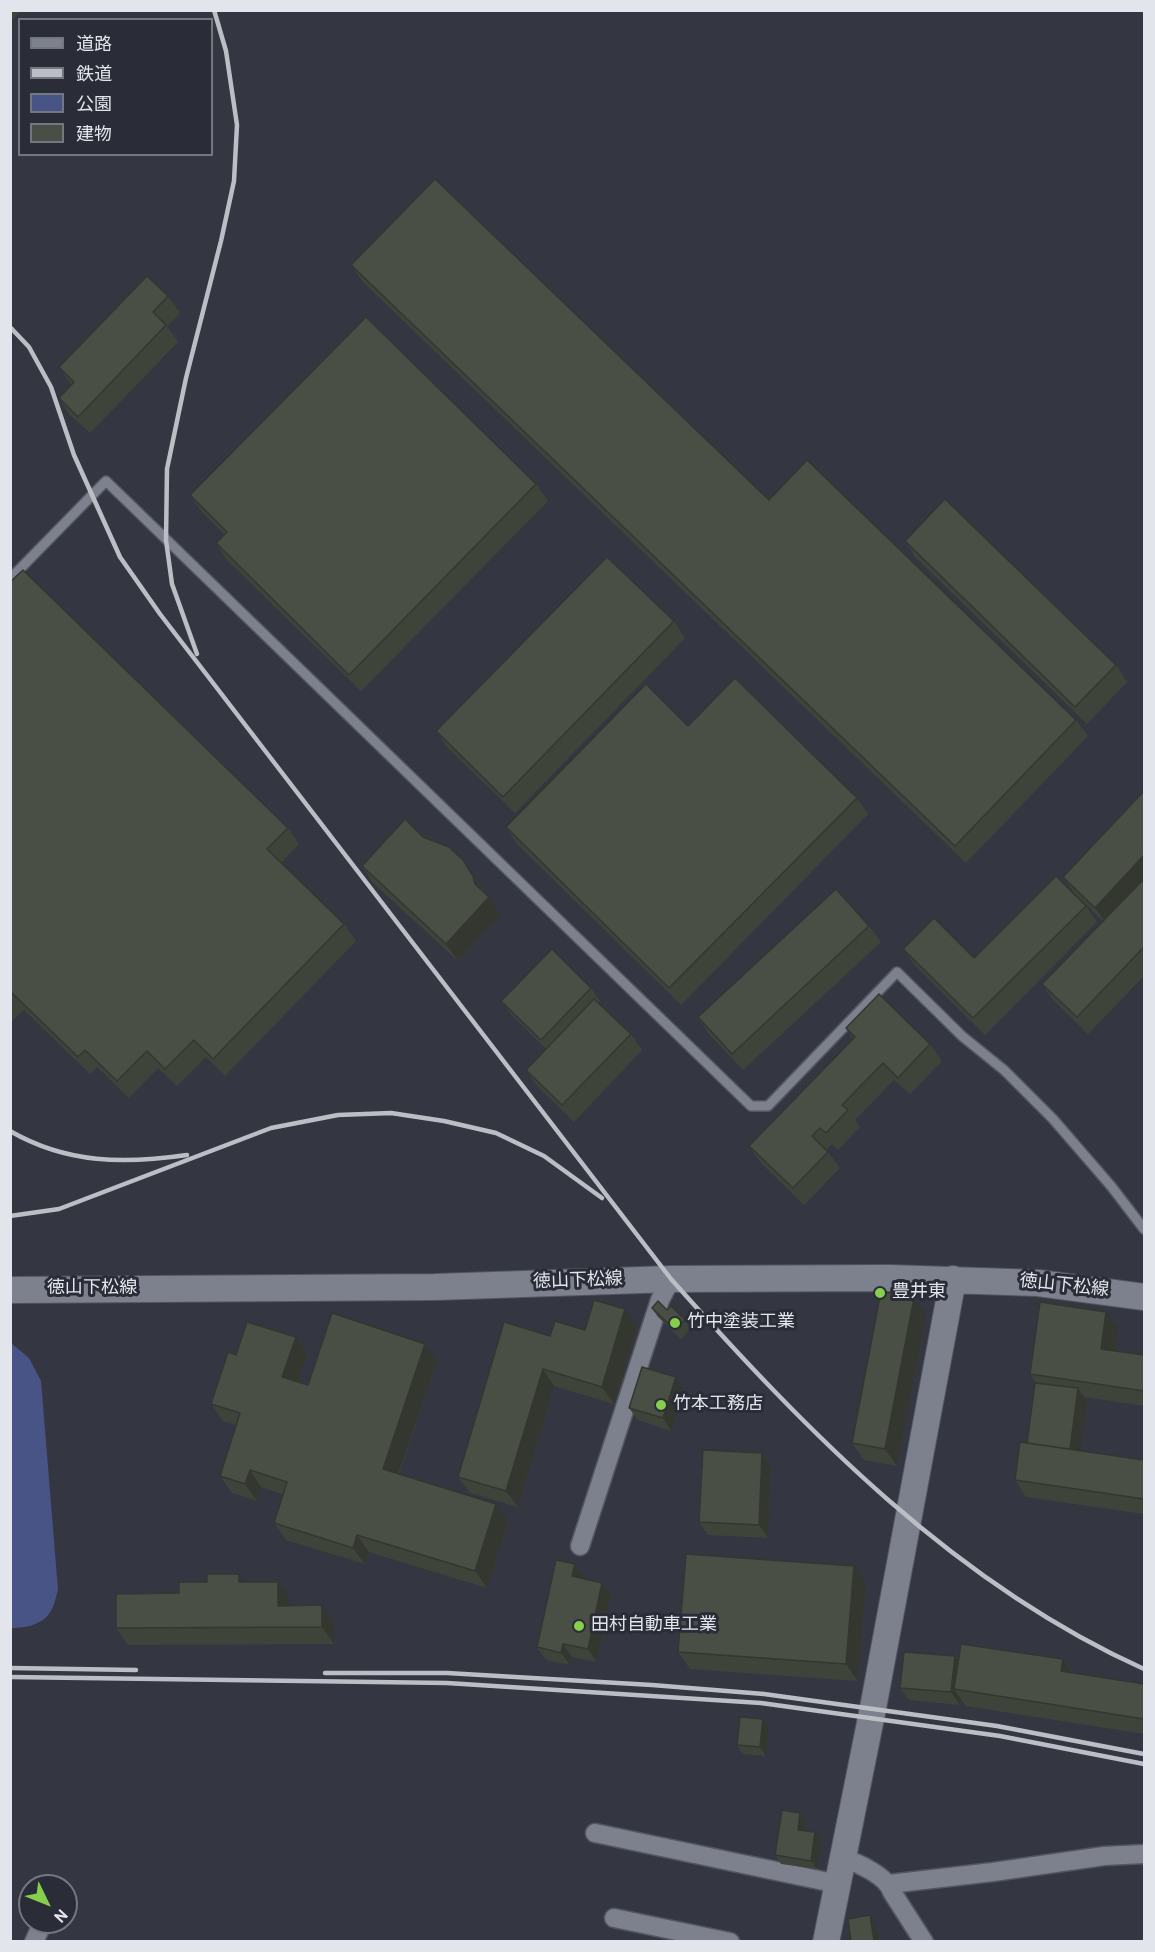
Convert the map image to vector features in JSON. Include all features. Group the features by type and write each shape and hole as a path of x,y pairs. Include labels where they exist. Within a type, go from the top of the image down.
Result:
{"main road":[{"name":"徳山下松線","path":"10,1290 435,1287 671,1279 952,1279 1038,1282 1144,1297"},
{"path":"826,1941 873,1708 952,1279"}],"street":[{"path":"580,1546 660,1300 671,1279"},
{"path":"595,1833 838,1884"},
{"path":"889,1884 1104,1856 1144,1854"},
{"path":"843,1858 856,1863 889,1884 924,1941"},
{"path":"614,1918 730,1941"}],"lane":[{"path":"10,579 106,481 751,1106 768,1106 897,972 962,1036 1004,1070 1053,1119 1111,1186 1144,1229"}],"green space":[{"path":"11,1343 29,1358 41,1381 58,1590 52,1609 44,1619 28,1626 11,1628"}],"building":[{"path":"435,179 769,500 807,460 1076,720 955,846 351,265"},
{"path":"147,276 168,296 153,312 166,325 78,417 59,398 74,382 59,367"},
{"path":"366,317 536,484 349,675 216,543 227,532 190,495"},
{"path":"945,499 1116,665 1075,707 905,541"},
{"path":"607,557 674,621 503,797 436,731"},
{"path":"23,570 288,828 267,849 344,924 213,1059 194,1040 165,1069 147,1051 117,1081 85,1050 78,1057 12,993 10,994 10,582"},
{"path":"735,678 857,798 669,988 506,827 646,684 688,726"},
{"path":"1144,791 1144,855 1095,908 1063,877"},
{"path":"405,819 423,837 449,847 463,860 475,884 489,897 446,944 362,866"},
{"path":"1056,876 1086,906 973,1018 903,949 934,918 974,958"},
{"path":"1142,881 1144,883 1144,947 1077,1017 1042,984"},
{"path":"836,889 869,926 732,1054 698,1017"},
{"path":"552,949 591,988 541,1040 501,1001"},
{"path":"879,994 930,1044 898,1078 883,1063 842,1105 848,1110 826,1133 820,1128 812,1136 828,1152 793,1188 749,1146 855,1037 846,1028"},
{"path":"594,999 631,1034 562,1105 526,1070"},
{"path":"881,1291 914,1298 885,1449 852,1443"},
{"path":"594,1300 625,1309 602,1387 543,1369 506,1491 458,1477 504,1322 550,1336 555,1321 585,1330"},
{"path":"658,1301 667,1310 671,1306 685,1320 675,1330 652,1308"},
{"path":"1040,1302 1106,1312 1101,1349 1144,1355 1144,1391 1030,1374"},
{"path":"332,1313 425,1344 383,1469 496,1504 475,1571 357,1535 353,1548 274,1523 287,1482 250,1470 245,1484 220,1476 240,1413 211,1404 228,1352 236,1355 247,1322 296,1337 282,1377 308,1385"},
{"path":"642,1367 676,1377 663,1418 629,1408"},
{"path":"1035,1383 1078,1388 1070,1449 1027,1443"},
{"path":"1020,1442 1144,1460 1144,1499 1015,1480"},
{"path":"703,1450 762,1453 759,1525 699,1522"},
{"path":"686,1554 854,1566 846,1664 678,1652"},
{"name":"田村自動車工業","path":"556,1560 575,1564 572,1576 602,1583 588,1649 563,1644 561,1653 537,1647"},
{"path":"207,1574 239,1574 239,1582 278,1582 278,1606 322,1605 322,1627 116,1628 116,1594 179,1593 179,1582 207,1582"},
{"path":"961,1644 1063,1659 1061,1671 1144,1684 1144,1719 954,1689"},
{"path":"904,1652 955,1656 951,1692 900,1688"},
{"path":"740,1717 763,1719 760,1747 737,1745"},
{"path":"782,1810 800,1813 798,1830 815,1832 811,1861 775,1855"},
{"path":"870,1915 874,1941 851,1941 848,1919"}],"railway":[{"path":"197,654 172,584 166,540 167,469 186,378 234,181 237,125 226,51 214,10"},
{"path":"10,327 29,347 51,387 74,455 120,557 160,614 671,1279 776,1393 831,1447 888,1500 947,1549 1009,1594 1075,1634 1144,1669"},
{"path":"10,1216 59,1209 271,1128 338,1115 391,1113 444,1121 496,1133 544,1156 602,1198"},
{"path":"10,1131 53,1150 97,1159 141,1160 187,1155"},
{"path":"10,1668 136,1670"},
{"path":"325,1673 447,1673 764,1694 997,1726 1144,1754"},
{"path":"10,1677 447,1683 761,1703 1000,1736 1144,1764"}],"place":[{"name":"豊井東","path":"880,1293"},
{"name":"竹中塗装工業","path":"675,1323"},
{"name":"竹本工務店","path":"661,1405"},
{"name":"田村自動車工業","path":"579,1626"}]}
